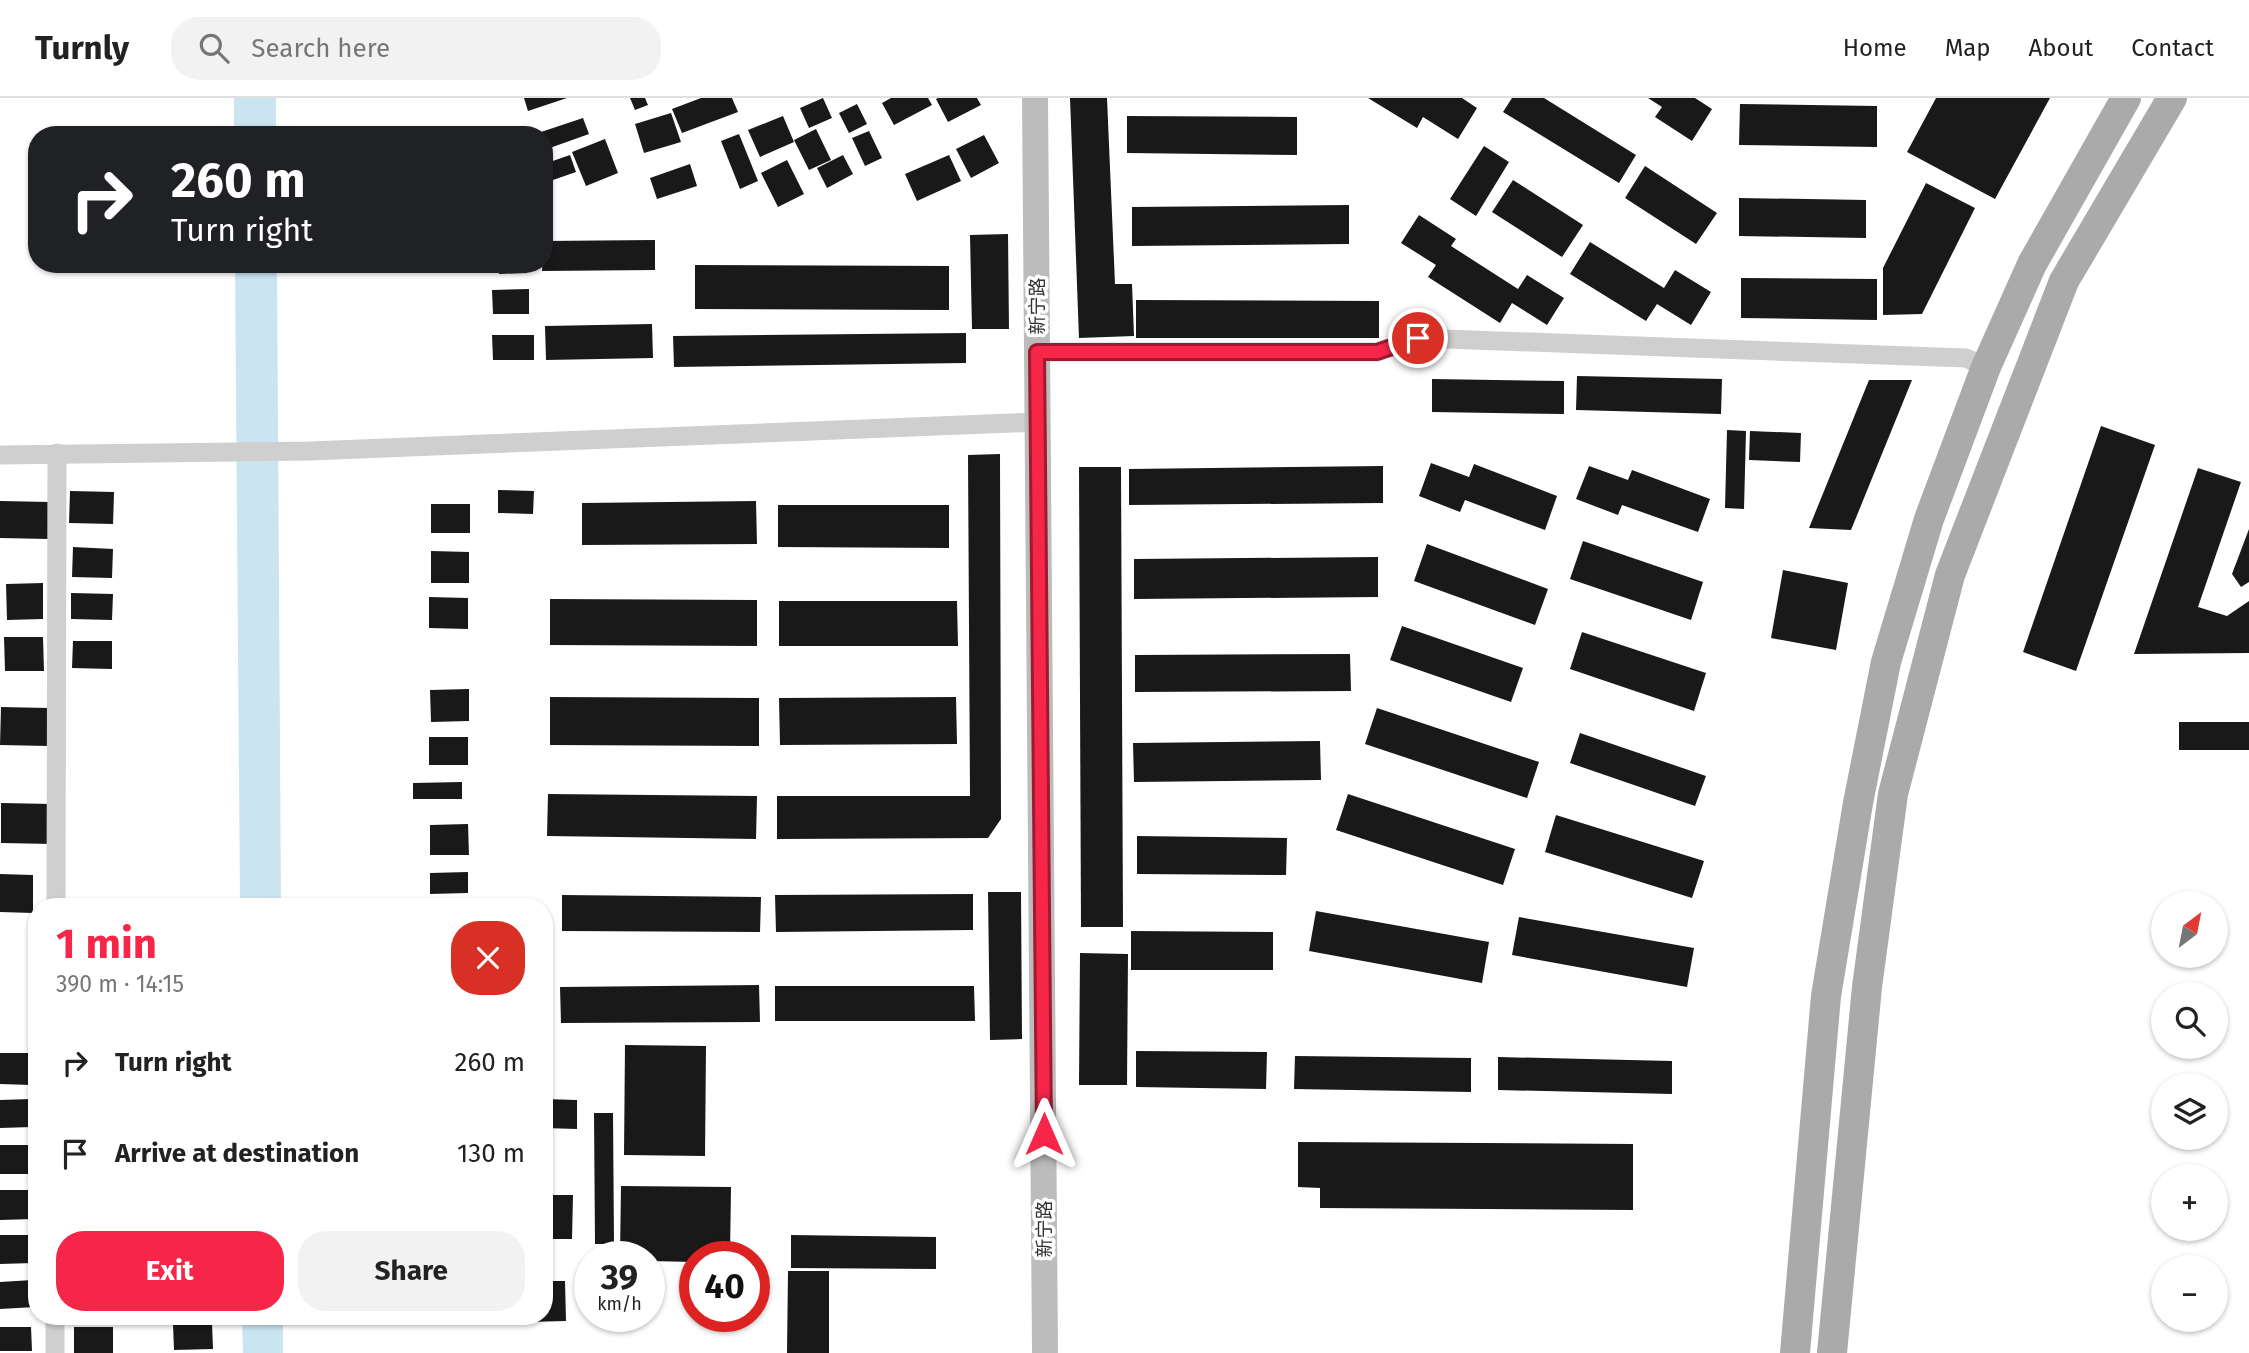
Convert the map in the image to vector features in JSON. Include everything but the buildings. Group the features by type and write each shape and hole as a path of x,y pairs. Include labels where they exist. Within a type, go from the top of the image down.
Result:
{"main road":[{"path":"1795,1353 1826,996 1858,803 1886,662 1930,519 1986,367 2032,264 2126,98"},
{"path":"1832,1353 1867,987 1893,794 1950,575 2064,281 2172,98"}],"street":[{"name":"新宁路","path":"1035,98 1045,1353"},
{"path":"1037,352 1377,352 1418,338 1966,358 1986,367"},
{"path":"0,455 310,451 1038,422"},
{"path":"57,453 57,898"},
{"path":"55,1325 55,1353"}],"water":[{"path":"234,98 276,98 276,126 234,126"},
{"path":"235,273 277,273 281,898 240,898"},
{"path":"242,1325 283,1325 283,1353 243,1353"}],"route":[{"path":"1044,1134 1037,352 1377,352 1418,338"}]}
